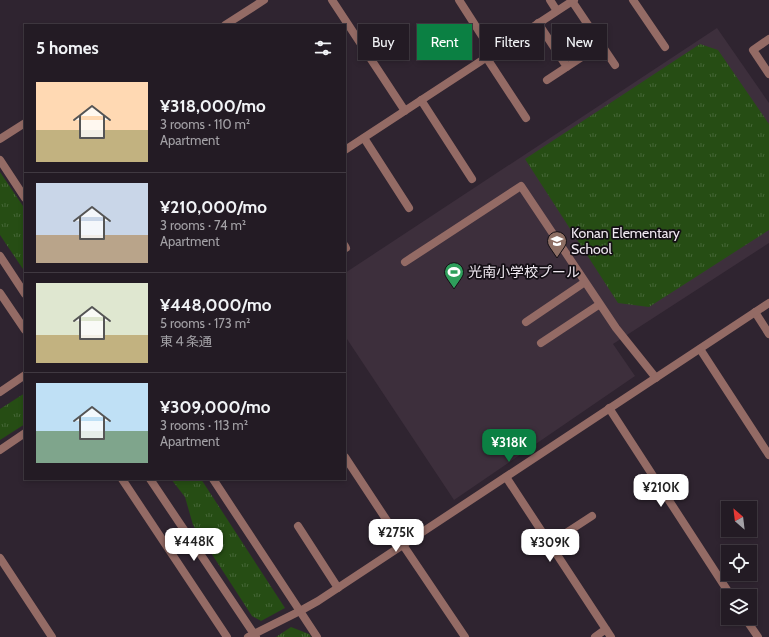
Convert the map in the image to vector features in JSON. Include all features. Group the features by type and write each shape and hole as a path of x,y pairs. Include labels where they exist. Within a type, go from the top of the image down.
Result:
{"street":[{"path":"227,24 264,0"},
{"path":"332,0 405,110"},
{"path":"459,0 480,37"},
{"path":"550,0 557,11"},
{"path":"633,0 665,47"},
{"path":"567,67 538,23 573,1 615,65"},
{"path":"769,39 753,50 769,74"},
{"path":"346,149 482,60"},
{"path":"493,60 526,118"},
{"path":"547,80 578,60"},
{"path":"421,100 472,179"},
{"path":"0,140 24,124"},
{"path":"364,138 409,208"},
{"path":"0,160 24,196"},
{"path":"405,262 521,186 616,328 656,378"},
{"path":"0,256 24,292"},
{"path":"526,322 585,282"},
{"path":"0,293 24,329"},
{"path":"151,480 253,636 318,601 769,303"},
{"path":"541,343 600,304"},
{"path":"755,312 769,334"},
{"path":"700,349 769,455"},
{"path":"0,392 24,376"},
{"path":"609,408 726,589"},
{"path":"0,450 24,434"},
{"path":"346,459 465,637"},
{"path":"506,477 611,637"},
{"path":"123,480 226,637"},
{"path":"214,480 317,637"},
{"path":"550,544 592,516"},
{"path":"298,526 338,588"},
{"path":"0,558 52,637"},
{"path":"750,625 758,637"},
{"path":"595,637 606,629"}],"shaded area":[{"name":"Konan Elementary School","path":"717,28 769,103 769,243 613,344 635,376 454,500 346,338 346,272"}],"green space":[{"path":"700,44 718,50 769,124 769,230 649,307 618,303 525,159"},
{"path":"0,172 24,208 24,271 0,235"},
{"path":"24,394 24,425 0,440 0,409"},
{"path":"172,480 202,480 285,608 261,621 252,616 193,525 185,497"},
{"path":"291,627 309,634 311,637 276,637"}],"place":[{"name":"Konan Elementary School","path":"557,258"},
{"name":"光南小学校プール","path":"454,289"}]}
